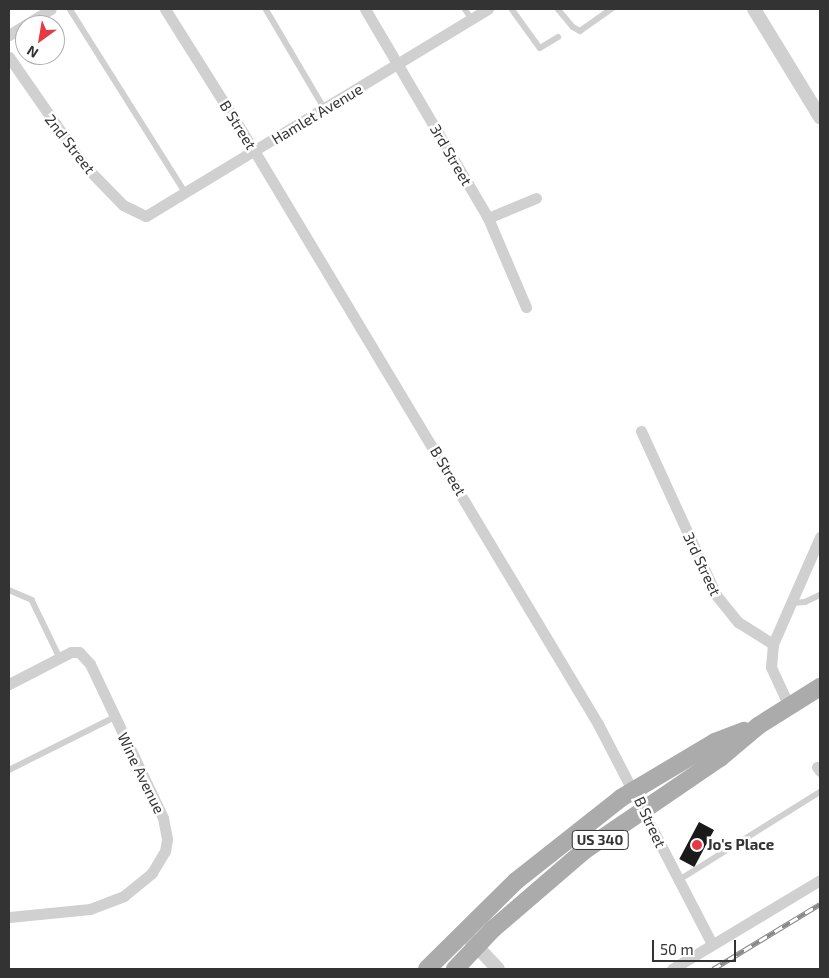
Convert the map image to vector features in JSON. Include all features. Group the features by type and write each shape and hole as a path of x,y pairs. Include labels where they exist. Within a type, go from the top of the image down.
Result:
{"main road":[{"name":"US 340","path":"455,969 537,888 642,810 720,758 758,726 820,687"},
{"name":"US 340","path":"427,969 463,931 557,847 635,790 716,742 758,726"}],"street":[{"path":"9,35 51,9"},
{"name":"B Street","path":"165,9 255,152 495,550 635,790 642,810 712,944"},
{"name":"3rd Street","path":"365,9 488,218 526,307"},
{"name":"Hamlet Avenue","path":"146,216 186,194 488,9"},
{"path":"754,9 820,117"},
{"name":"2nd Street","path":"9,57 84,165 123,205 146,216"},
{"path":"488,218 536,198"},
{"name":"3rd Street","path":"641,431 716,595 738,622 773,644"},
{"path":"789,706 771,667 773,644 820,537"},
{"name":"Wine Avenue","path":"9,917 90,909 115,901 140,885 152,873 160,863 167,839 164,818 90,664 79,652 60,658"},
{"path":"9,684 60,658"},
{"path":"672,969 820,880"},
{"path":"463,931 498,969"}],"lane":[{"path":"70,9 186,194"},
{"path":"266,9 325,109"},
{"path":"465,9 472,19"},
{"path":"512,9 540,48 558,37"},
{"path":"558,9 573,28 580,31 610,9"},
{"path":"9,590 32,600 60,658"},
{"path":"791,603 805,602 820,595"},
{"path":"9,770 115,717"},
{"path":"679,880 820,792"}],"building":[{"path":"699,822 714,830 694,867 679,859"}],"railway":[{"path":"713,969 820,904"}],"place":[{"name":"Jo's Place","path":"697,845"}]}
